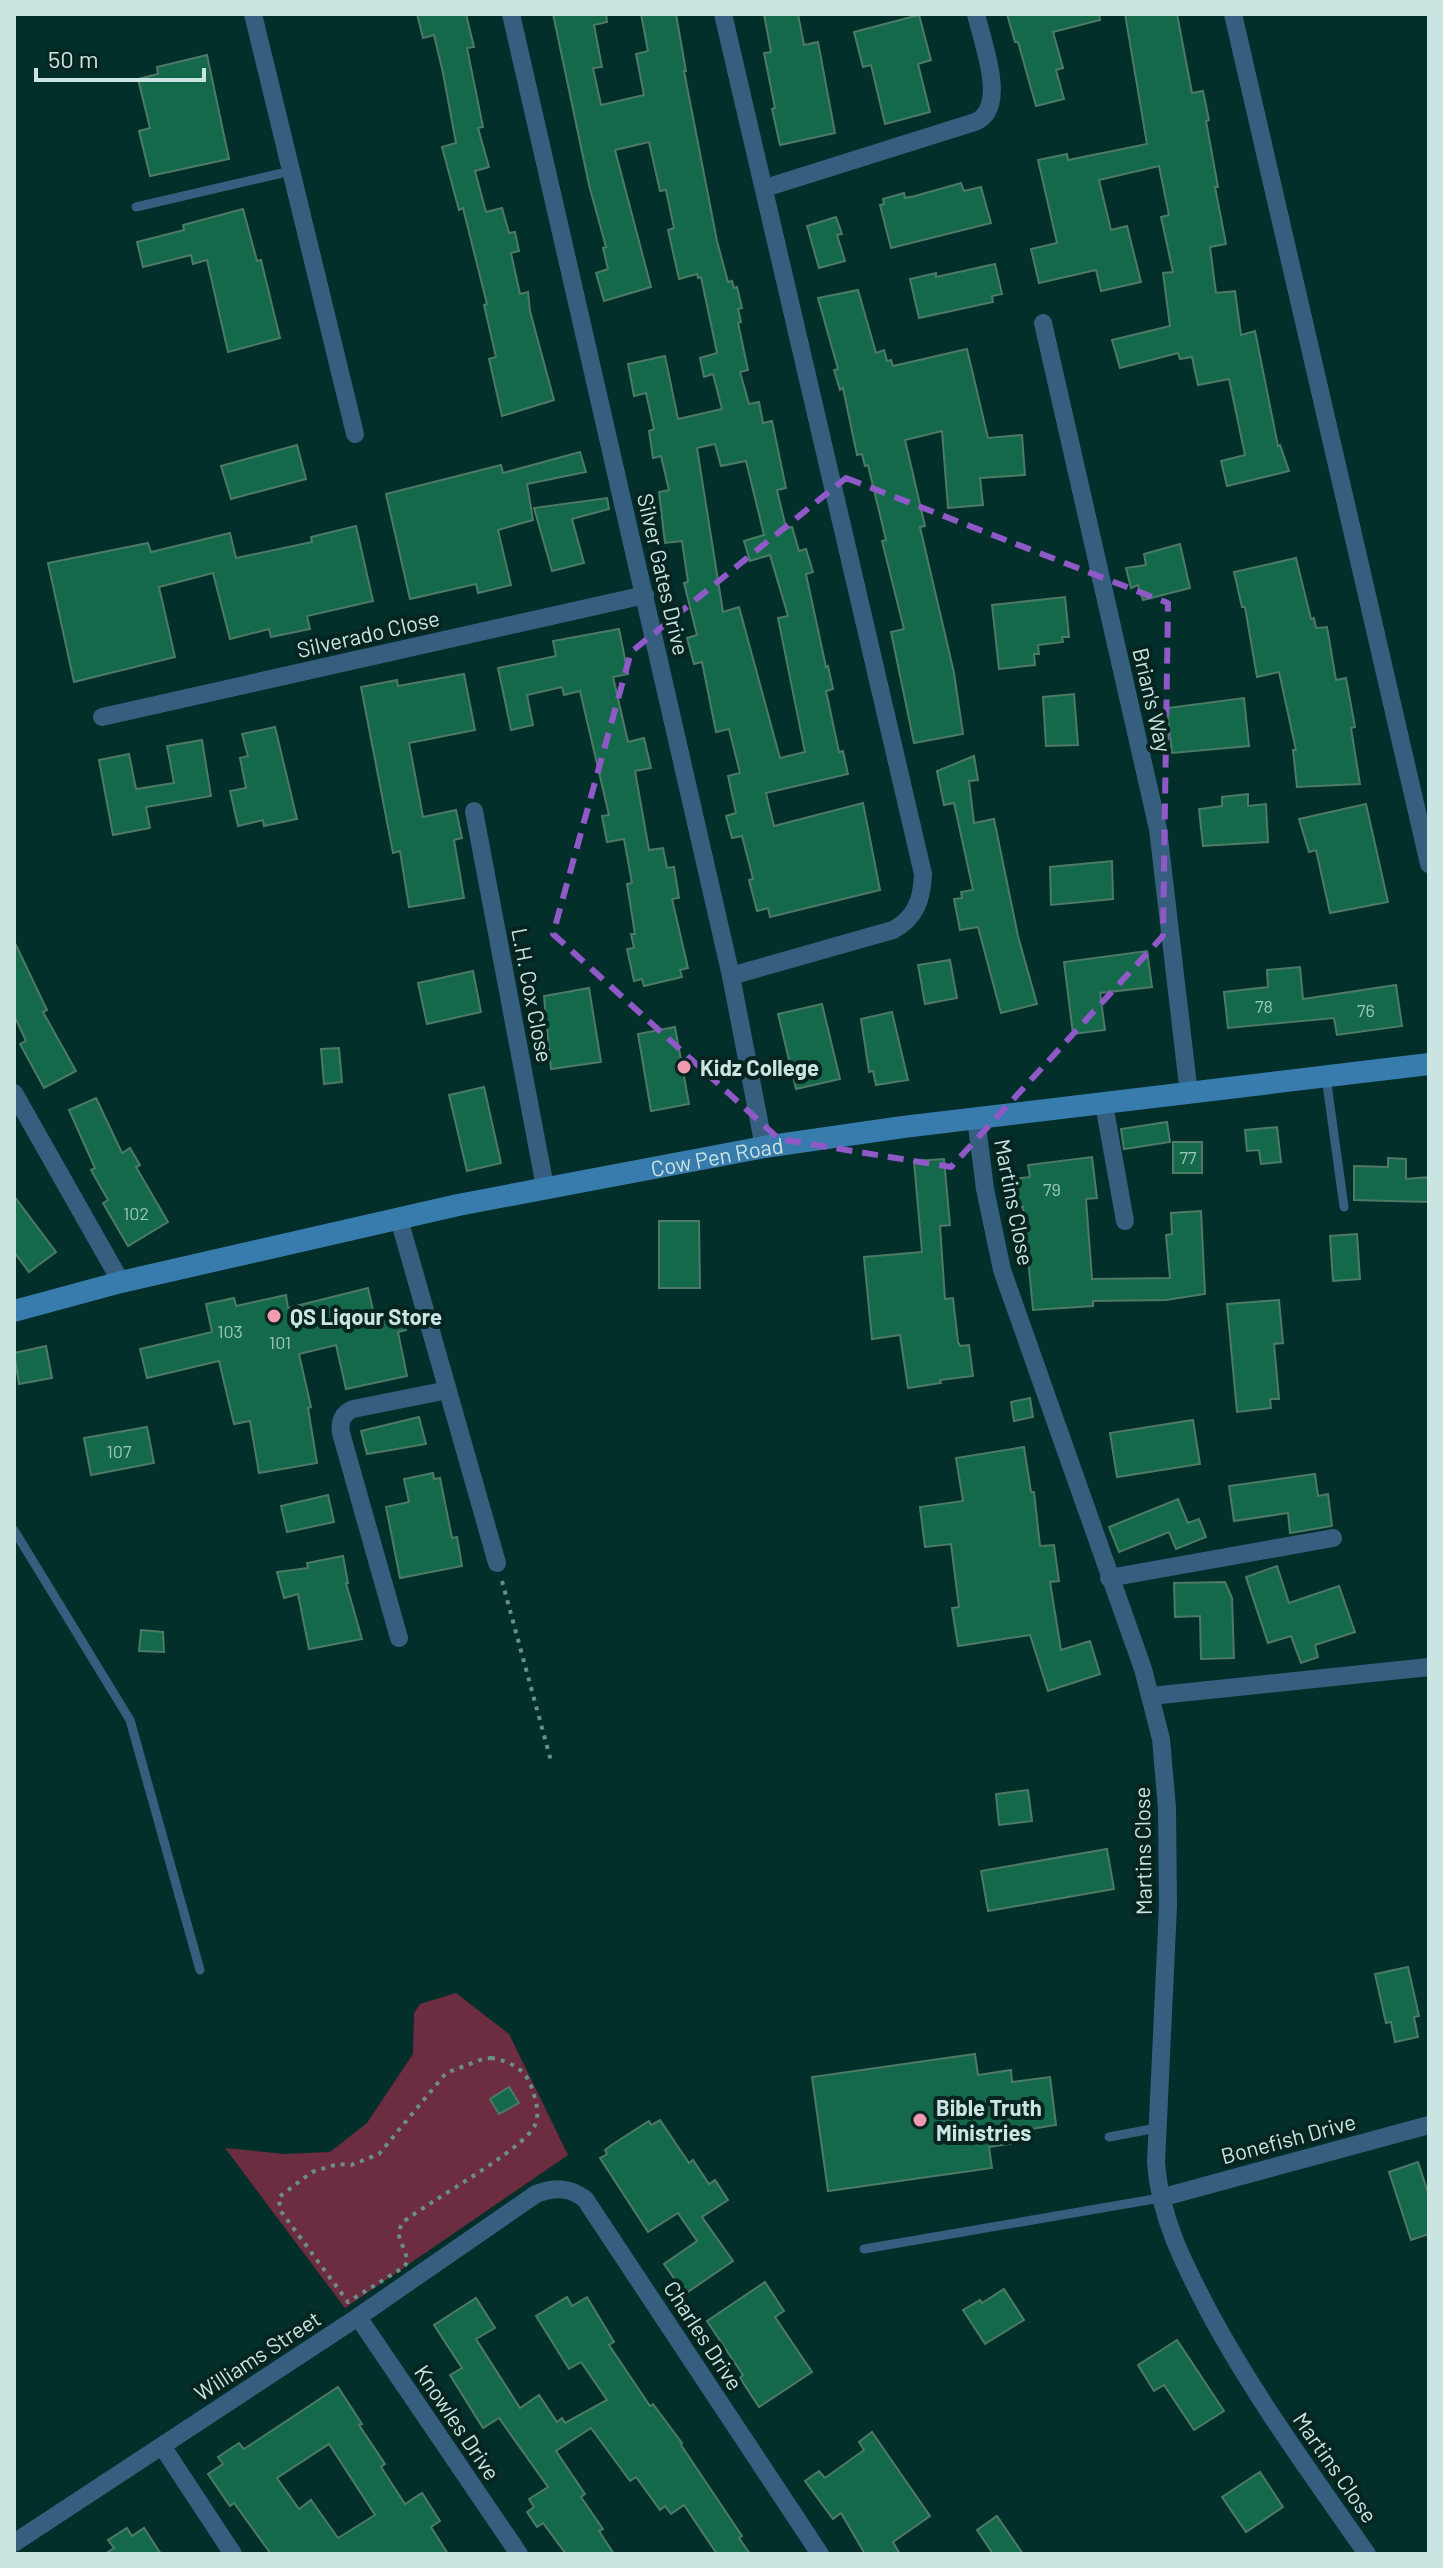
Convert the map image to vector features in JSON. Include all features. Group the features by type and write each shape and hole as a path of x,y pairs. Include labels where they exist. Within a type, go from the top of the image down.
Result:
{"main road":[{"name":"Cow Pen Road","path":"14,1311 121,1282 545,1187 764,1147 976,1118 1429,1064"}],"street":[{"path":"253,14 355,434"},
{"name":"Silver Gates Drive","path":"511,14 731,976 764,1147"},
{"path":"723,14 920,855 923,888 916,910 902,926 877,937 731,976"},
{"path":"765,188 986,116 992,106 993,92 976,14"},
{"path":"1233,14 1429,864"},
{"name":"Brian's Way","path":"1043,323 1158,829 1189,1094"},
{"name":"Silverado Close","path":"102,717 645,595"},
{"name":"L.H. Cox Close","path":"474,811 545,1187"},
{"path":"14,1093 121,1282"},
{"path":"1104,1104 1125,1221"},
{"name":"Martins Close","path":"976,1118 985,1189 1002,1270 1151,1696 1164,1765 1168,1906 1156,2163 1160,2198 1182,2259 1228,2346 1275,2421 1367,2554"},
{"path":"399,1219 497,1563"},
{"path":"399,1638 341,1433 341,1423 344,1415 353,1409 448,1390"},
{"path":"1109,1578 1333,1538"},
{"path":"1151,1696 1429,1667"},
{"name":"Bonefish Drive","path":"1160,2198 1429,2125"},
{"name":"Charles Drive","path":"524,2202 536,2194 557,2189 568,2189 585,2199 820,2554"},
{"name":"Williams Street","path":"14,2543 358,2317 524,2202"},
{"name":"Knowles Drive","path":"358,2317 519,2554"},
{"path":"162,2446 233,2554"}],"lane":[{"path":"136,207 291,171"},
{"path":"1326,1077 1344,1207"},
{"path":"14,1530 130,1720 200,1970"},
{"path":"1109,2137 1157,2128"},
{"path":"864,2249 1160,2198"}],"path":[{"path":"497,1563 551,1761"},
{"path":"491,2058 516,2066 530,2081 538,2114 534,2127 505,2154 402,2223 398,2233 408,2261 404,2267 348,2302 280,2210 279,2197 312,2172 338,2164 351,2165 379,2154 446,2073 491,2058"}],"highlighted area":[{"path":"846,478 1168,603 1163,936 951,1167 779,1139 553,934 631,652"}],"shaded area":[{"path":"456,1993 509,2034 568,2155 345,2308 225,2148 285,2154 330,2152 367,2123 413,2054 414,2013 420,2004"}],"building":[{"path":"417,14 466,14 474,47 467,48 483,127 478,128 489,167 475,171 486,212 502,208 509,233 515,232 519,251 511,253 520,294 528,292 530,311 554,400 502,416 489,359 496,357 484,305 487,304 463,208 459,210 442,147 456,143 443,73 434,35 423,38"},
{"path":"553,14 606,14 607,22 594,25 602,67 593,68 601,105 644,95 636,54 648,51 641,14 676,14 717,241 728,282 732,281 734,288 737,287 742,308 738,309 741,322 738,323 748,370 740,372 749,404 759,402 763,423 772,421 786,488 777,490 786,528 792,527 799,551 806,549 813,572 806,574 833,689 826,691 839,752 843,751 848,774 766,793 774,826 863,803 880,890 770,917 768,908 757,911 742,836 732,838 726,816 736,813 728,776 740,773 729,729 716,732 702,662 694,664 687,638 697,635 684,583 688,582 682,541 665,543 659,492 669,490 661,456 653,458 649,431 654,429 646,393 634,396 628,364 665,356 678,419 722,409 713,374 704,377 700,358 717,353 701,277 698,278 697,274 679,279 668,230 674,228 666,190 660,191 649,142 615,150 651,287 604,301 596,273 608,269 603,248 606,247 589,185","holes":["715,444 721,466 746,461 764,535 744,541 750,561 770,555 788,616 778,618 805,752 780,758 739,607 723,612 697,448"]},
{"path":"764,14 798,14 804,45 818,42 835,133 780,145 764,53 771,52"},
{"path":"1007,14 1099,14 1100,20 1053,32 1063,68 1056,70 1064,99 1036,106"},
{"path":"1125,14 1177,14 1192,93 1203,91 1209,120 1206,121 1218,187 1215,187 1226,244 1210,247 1216,293 1235,291 1241,335 1255,331 1278,446 1289,471 1227,486 1221,461 1245,455 1229,379 1198,385 1192,357 1180,359 1178,353 1120,368 1112,340 1170,326 1163,273 1173,272 1161,217 1169,215 1159,166 1099,180 1111,230 1127,226 1141,282 1101,291 1096,270 1039,283 1031,249 1057,243 1038,160 1067,154 1068,160 1147,144"},
{"path":"919,15 931,60 918,64 930,112 885,124 871,65 863,67 854,32"},
{"path":"207,55 229,159 150,176 139,131 150,128 138,79 158,74 157,67"},
{"path":"961,183 964,191 981,187 991,223 891,248 880,205 884,204 883,199 904,193 905,198 915,196"},
{"path":"243,209 257,261 261,260 280,338 228,352 207,260 193,264 191,255 143,267 137,242 184,230 183,225"},
{"path":"836,217 842,234 837,235 845,261 819,268 807,226"},
{"path":"995,264 1002,294 992,296 993,302 919,318 910,279 936,273 936,277"},
{"path":"858,290 876,353 884,350 887,361 891,360 893,366 967,349 988,438 1022,435 1025,475 980,478 983,505 948,508 942,431 905,440 925,526 920,527 954,673 963,734 914,743 891,632 904,629 882,541 886,540 868,465 865,466 862,454 857,455 843,388 840,390 834,370 838,369 818,298"},
{"path":"297,445 306,479 231,499 221,466"},
{"path":"580,452 586,472 527,484 533,520 498,530 511,585 478,593 476,584 410,599 386,494 501,465 503,473"},
{"path":"607,498 609,509 572,519 584,563 552,571 534,508"},
{"path":"356,526 373,601 307,616 310,629 271,637 269,629 230,639 213,573 159,587 175,657 74,682 48,563 148,543 151,552 230,533 236,558 312,542 311,537"},
{"path":"1180,544 1190,588 1143,600 1138,585 1131,588 1126,568 1146,565 1144,554"},
{"path":"1296,558 1311,619 1314,618 1316,628 1327,627 1336,680 1346,678 1355,727 1351,728 1360,784 1297,787 1293,750 1296,750 1279,672 1257,677 1245,607 1242,607 1234,572"},
{"path":"1065,597 1069,637 1062,637 1063,642 1038,645 1039,654 1034,654 1035,665 999,669 992,605"},
{"path":"619,629 628,674 613,677 628,742 644,738 651,768 635,771 649,850 663,848 667,868 674,867 679,898 672,899 688,968 680,970 682,977 644,986 642,979 634,981 627,949 634,948 631,934 635,934 627,884 632,883 624,839 607,842 602,816 609,815 580,691 564,695 562,687 527,695 533,725 511,730 498,668 556,656 553,641"},
{"path":"464,674 475,730 409,743 423,817 456,810 462,838 454,840 464,898 409,907 400,851 393,853 361,687 397,680 398,686"},
{"path":"1074,694 1078,745 1046,746 1043,697"},
{"path":"1244,698 1249,746 1172,753 1167,708"},
{"path":"275,727 297,819 264,826 263,820 238,826 230,791 246,788 240,758 248,756 242,734"},
{"path":"202,740 211,796 146,807 150,828 113,835 99,760 129,754 136,789 174,783 167,746"},
{"path":"974,756 978,780 969,781 974,823 994,819 1018,936 1037,1004 1001,1013 978,927 960,930 954,899 962,898 961,892 973,890 954,803 944,805 937,771"},
{"path":"1248,794 1248,806 1266,804 1268,842 1203,846 1199,809 1222,806 1222,797"},
{"path":"1366,804 1388,902 1330,913 1316,850 1309,852 1299,819"},
{"path":"1112,861 1113,899 1051,905 1050,867"},
{"path":"14,941 47,1010 43,1012 76,1071 44,1088 20,1044 26,1041 14,1015"},
{"path":"1147,951 1152,987 1100,993 1105,1030 1073,1034 1064,962"},
{"path":"950,960 957,998 925,1004 918,965"},
{"path":"1300,967 1303,999 1396,985 1402,1026 1337,1035 1334,1018 1228,1028 1224,992 1268,987 1267,970"},
{"path":"473,971 481,1012 427,1024 418,983"},
{"path":"589,988 601,1062 551,1069 544,996"},
{"path":"822,1004 840,1079 796,1089 778,1014"},
{"path":"892,1012 908,1080 876,1085 873,1071 869,1072 861,1019"},
{"path":"675,1027 689,1104 651,1111 638,1034"},
{"path":"339,1048 342,1082 324,1084 321,1049"},
{"path":"484,1087 501,1163 467,1171 449,1095"},
{"path":"96,1098 122,1153 130,1148 140,1165 136,1167 168,1222 128,1246 103,1203 108,1200 91,1170 95,1168 69,1110"},
{"path":"1167,1122 1170,1142 1124,1149 1121,1129"},
{"path":"1277,1127 1281,1162 1261,1164 1259,1150 1247,1151 1245,1130"},
{"path":"1173,1142 1202,1142 1202,1173 1173,1173"},
{"path":"1092,1157 1097,1198 1086,1199 1092,1279 1170,1278 1166,1235 1172,1234 1171,1213 1201,1211 1205,1294 1166,1300 1093,1301 1093,1306 1033,1310 1023,1207 1010,1208 1006,1180 1030,1177 1028,1165"},
{"path":"1388,1158 1406,1159 1406,1179 1429,1177 1429,1202 1354,1200 1354,1166 1388,1167"},
{"path":"944,1159 950,1225 940,1226 945,1299 953,1298 958,1342 960,1346 969,1345 973,1376 908,1388 900,1335 872,1339 864,1257 922,1252 914,1161"},
{"path":"14,1196 56,1252 29,1272 14,1252"},
{"path":"659,1221 699,1221 700,1288 659,1288"},
{"path":"1357,1234 1360,1279 1333,1281 1330,1236"},
{"path":"368,1288 375,1319 402,1313 406,1330 398,1332 407,1376 346,1389 336,1345 299,1354 311,1407 308,1408 317,1463 259,1473 250,1421 234,1424 219,1361 147,1378 140,1349 212,1332 206,1304 234,1298 236,1306 286,1295 288,1308"},
{"path":"1279,1300 1283,1343 1274,1344 1279,1399 1270,1399 1271,1408 1237,1412 1227,1304"},
{"path":"46,1346 52,1378 19,1384 14,1353"},
{"path":"1030,1398 1033,1417 1014,1421 1011,1402"},
{"path":"419,1417 426,1444 367,1454 361,1431"},
{"path":"1193,1420 1200,1464 1117,1477 1110,1433"},
{"path":"147,1427 154,1463 91,1475 84,1438"},
{"path":"1024,1447 1031,1492 1034,1492 1040,1546 1054,1545 1059,1581 1050,1582 1061,1650 1090,1641 1100,1674 1048,1691 1030,1635 958,1646 952,1608 959,1607 951,1544 925,1547 920,1507 963,1501 956,1458"},
{"path":"433,1473 434,1479 440,1478 452,1538 457,1537 462,1566 400,1578 386,1507 409,1502 404,1479"},
{"path":"1315,1474 1318,1496 1328,1494 1332,1526 1290,1533 1288,1513 1234,1521 1229,1486"},
{"path":"328,1495 334,1522 287,1532 281,1506"},
{"path":"1178,1499 1188,1523 1199,1519 1206,1537 1176,1549 1169,1532 1119,1552 1109,1527"},
{"path":"343,1556 346,1583 362,1639 309,1649 298,1594 284,1598 277,1572 308,1568 307,1563"},
{"path":"1277,1566 1289,1603 1339,1586 1355,1632 1315,1645 1318,1657 1301,1663 1291,1636 1268,1643 1246,1577"},
{"path":"1225,1582 1232,1598 1234,1658 1201,1659 1200,1616 1175,1617 1174,1583"},
{"path":"141,1630 163,1632 164,1652 139,1651"},
{"path":"1028,1790 1032,1821 999,1825 996,1794"},
{"path":"1107,1849 1114,1889 988,1911 981,1871"},
{"path":"1408,1967 1419,2016 1414,2017 1418,2037 1395,2042 1391,2022 1386,2023 1375,1974"},
{"path":"975,2054 978,2075 1011,2070 1012,2082 1050,2077 1056,2125 1019,2131 1021,2142 989,2147 992,2168 828,2191 812,2077"},
{"path":"509,2087 519,2103 499,2114 490,2099"},
{"path":"660,2120 689,2163 693,2160 709,2184 715,2180 728,2200 702,2217 733,2261 685,2294 664,2264 697,2241 678,2213 648,2232 600,2158 607,2154 605,2150 649,2121 651,2125"},
{"path":"1418,2162 1429,2196 1429,2234 1411,2240 1389,2172"},
{"path":"765,2282 784,2311 775,2317 812,2372 759,2407 740,2378 743,2375 707,2321"},
{"path":"1004,2289 1024,2320 985,2344 963,2310 980,2300 982,2303"},
{"path":"567,2297 572,2306 587,2297 614,2342 609,2345 650,2406 653,2404 682,2443 742,2536 739,2538 750,2554 717,2554 684,2505 671,2514 665,2506 660,2510 636,2477 630,2481 591,2428 556,2451 585,2494 581,2497 603,2529 599,2531 614,2554 566,2554 543,2523 537,2527 527,2512 534,2507 529,2499 548,2487 499,2418 483,2428 450,2375 462,2368 434,2325 476,2298 495,2328 476,2339 520,2408 539,2395 557,2422 562,2418 565,2423 607,2400 581,2362 569,2369 536,2316"},
{"path":"1177,2340 1224,2411 1194,2430 1164,2385 1154,2391 1138,2365"},
{"path":"338,2387 385,2464 381,2467 405,2504 422,2493 440,2521 431,2527 448,2554 271,2554 234,2503 230,2506 208,2474 223,2464 218,2457 239,2443 244,2449","holes":["329,2444 375,2515 338,2538 311,2500 299,2509 277,2478"]},
{"path":"872,2432 930,2516 893,2542 900,2554 865,2554 841,2513 833,2519 805,2481 819,2471 825,2478 864,2450 859,2442"},
{"path":"1260,2472 1283,2507 1246,2532 1222,2497"},
{"path":"997,2516 1023,2554 993,2554 977,2530"},
{"path":"127,2528 132,2536 144,2528 161,2554 105,2554 114,2548 108,2540"}],"place":[{"name":"Kidz College","path":"684,1067"},
{"name":"QS Liqour Store","path":"274,1316"},
{"name":"Bible Truth Ministries","path":"920,2120"}]}
